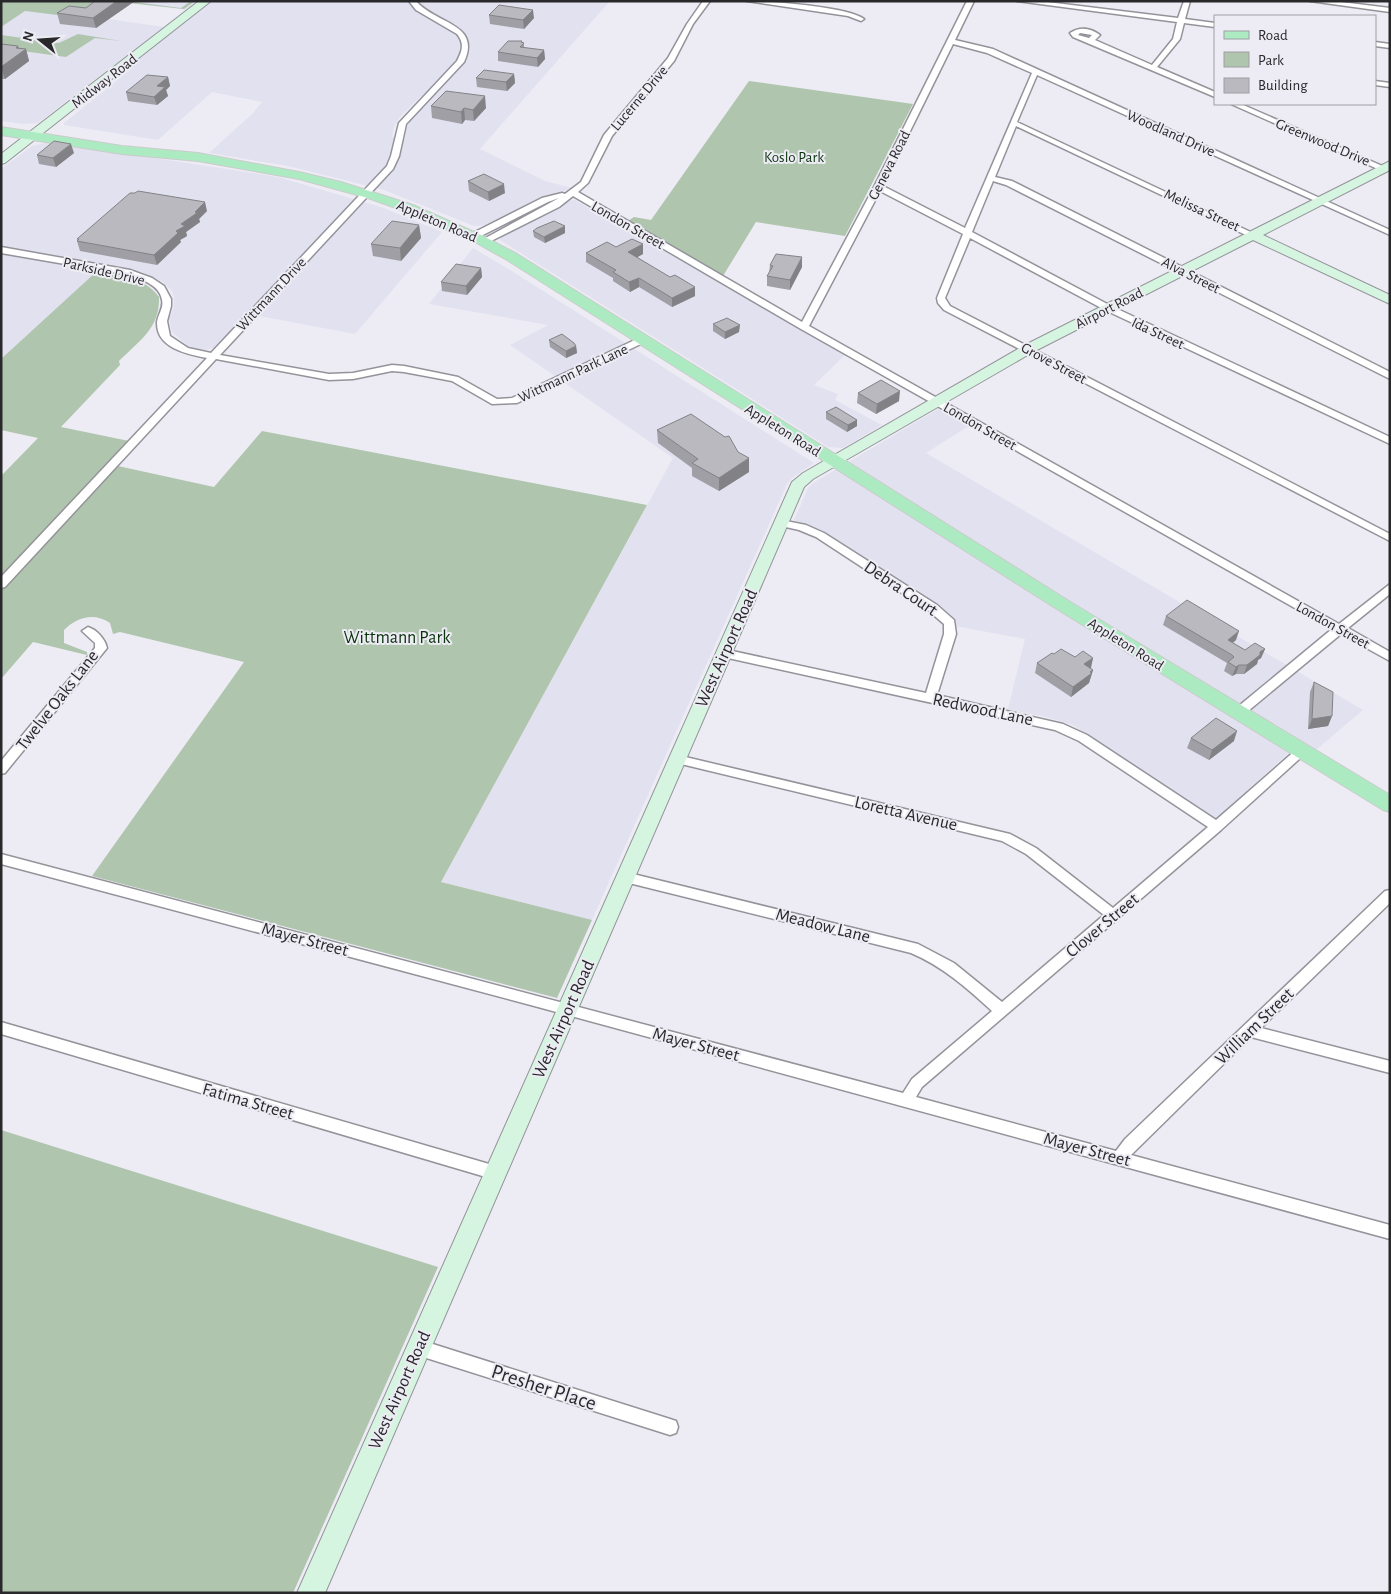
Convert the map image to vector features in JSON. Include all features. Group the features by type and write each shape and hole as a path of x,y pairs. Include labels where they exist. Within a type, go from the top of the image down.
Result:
{"main road":[{"name":"Appleton Road","path":"1,124 122,150 138,149 264,168 317,179 366,193 426,214 479,239 833,462 1301,752 1390,805"},
{"name":"Appleton Road","path":"1,131 36,133"}],"street":[{"name":"Midway Road","path":"1,160 206,1"},
{"name":"Wittmann Drive","path":"1,584 394,161 402,122 460,62 466,50 465,40 457,30 425,15 415,7 412,1"},
{"name":"Lucerne Drive","path":"479,239 556,205 584,183 608,135 671,59 690,24 707,1"},
{"path":"750,1 849,14 861,19"},
{"name":"Geneva Road","path":"804,327 878,187 971,1"},
{"path":"1020,1 1214,25"},
{"path":"1152,68 1176,39 1187,1"},
{"path":"1313,1 1390,10"},
{"path":"1090,41 1213,93"},
{"name":"Woodland Drive","path":"951,42 986,49 1390,232"},
{"path":"1376,44 1390,46"},
{"name":"Grove Street","path":"1036,72 1032,77 941,298 942,303 948,308 1390,538"},
{"path":"1376,83 1390,85"},
{"name":"Greenwood Drive","path":"1237,105 1386,166"},
{"name":"Melissa Street","path":"1014,123 1390,300"},
{"name":"Airport Road","path":"833,462 1028,349 1386,166"},
{"name":"Alva Street","path":"991,178 1009,183 1390,376"},
{"name":"Ida Street","path":"878,187 969,233 1108,308 1388,439"},
{"name":"London Street","path":"572,192 804,327 1390,658"},
{"name":"Parkside Drive","path":"1,250 130,273 146,278 161,288 164,294 167,306 161,323 167,339 183,350 213,357"},
{"name":"Wittmann Park Lane","path":"213,357 329,377 353,376 392,368 404,369 455,378 490,400 501,403 514,401 642,340"},
{"name":"West Airport Road","path":"311,1593 417,1347 496,1173 798,485 802,480 833,462"},
{"name":"Debra Court","path":"781,523 802,527 820,535 946,618 950,623 950,634 930,698"},
{"path":"1238,713 1390,588"},
{"name":"Twelve Oaks Lane","path":"1,770 97,654 100,642 88,631"},
{"name":"Redwood Lane","path":"723,654 1040,721 1071,732 1094,745 1217,826"},
{"name":"Clover Street","path":"906,1101 917,1083 1301,752"},
{"name":"Loretta Avenue","path":"677,759 1005,837 1031,851 1113,915"},
{"name":"Mayer Street","path":"1,859 1390,1232"},
{"name":"Meadow Lane","path":"626,877 913,948 935,957 954,969 1002,1010"},
{"name":"William Street","path":"1120,1158 1130,1144 1390,895"},
{"name":"Fatima Street","path":"1,1028 496,1173"},
{"path":"1249,1031 1390,1067"},
{"name":"Presher Place","path":"417,1347 670,1427"}],"shaded area":[{"path":"121,1 198,1 186,10"},
{"path":"206,1 610,1 480,149 545,181 572,188 487,225 474,226 384,190 288,166 209,153 253,113 262,102 212,92 158,140 64,125 64,123 130,70 120,68","holes":["421,96 431,98 411,119 406,130 405,139 392,137 394,127 399,118"]},
{"path":"25,7 164,27 38,123 23,124 1,121 1,13"},
{"path":"45,143 278,177 384,208 442,232 355,334 248,314 215,348 204,350 188,346 172,332 169,319 174,307 174,298 172,291 163,282 142,272 104,265 1,359 1,169 32,146"},
{"path":"575,200 845,355 814,385 838,394 835,400 882,425 843,448 828,447 500,240 501,236 566,201"},
{"path":"473,248 814,463 792,478 787,484 592,920 441,882 673,458 510,345 548,325 429,304"},
{"path":"938,409 969,426 926,453 1363,710 1316,750 1301,742 1215,819 1073,725 1008,709 1025,639 955,626 945,610 821,530 794,520 808,488 813,483"}],"green space":[{"path":"1,1 126,1 181,8 191,1 195,1 184,9 128,3 106,21 25,11 1,27"},
{"path":"78,34 121,41 95,38 66,57 1,48 1,35 59,43"},
{"name":"Koslo Park","path":"749,81 913,104 845,236 756,222 723,276 628,221 634,217 651,220"},
{"name":"Wittmann Park","path":"96,272 130,278 153,290 159,297 156,317 147,333 119,361 120,365 61,427 129,441 2,576 13,578 118,466 214,487 262,431 647,505 441,882 592,920 557,998 92,876 244,662 120,632 113,634 110,623 92,617 80,619 64,630 64,643 87,652 87,655 33,642 1,679 1,476 38,438 1,430 1,359"},
{"path":"1,1130 438,1267 293,1593 1,1593"}],"building":[{"path":"95,1 117,1 93,18 57,13 69,6 86,8"},
{"path":"499,5 533,10 523,20 489,15"},
{"path":"508,41 522,41 524,43 520,47 544,50 537,58 498,52"},
{"path":"1,44 18,46 16,48 26,49 1,67"},
{"path":"484,70 514,74 506,82 476,78"},
{"path":"147,75 168,77 157,86 165,87 154,97 126,92"},
{"path":"446,91 485,96 473,110 464,108 461,112 431,106"},
{"path":"54,141 71,144 53,158 37,155"},
{"path":"484,174 504,184 488,192 468,181"},
{"path":"138,191 205,202 195,212 197,213 181,224 185,226 176,231 178,233 154,255 77,241 130,193"},
{"path":"392,221 419,225 400,248 371,244"},
{"path":"554,221 565,226 544,237 533,231 537,228"},
{"path":"632,239 643,244 628,252 670,277 675,275 695,287 672,298 639,278 629,282 613,272 616,270 586,253 607,242 616,247"},
{"path":"776,254 802,257 790,280 767,276 773,266 770,265"},
{"path":"456,264 481,268 466,286 441,282"},
{"path":"727,318 740,325 725,332 713,324"},
{"path":"562,334 576,346 566,351 549,340"},
{"path":"881,380 900,391 877,404 858,393"},
{"path":"836,407 857,420 848,425 826,412"},
{"path":"691,414 725,437 729,436 738,452 749,458 719,478 692,463 698,459 657,430"},
{"path":"1187,600 1239,631 1228,640 1245,650 1255,643 1265,649 1247,665 1236,667 1228,662 1234,657 1232,655 1166,616"},
{"path":"1061,649 1075,657 1083,651 1093,658 1084,664 1093,670 1090,672 1092,673 1073,687 1037,663"},
{"path":"1314,682 1333,692 1332,716 1312,719"},
{"path":"1216,718 1237,731 1212,750 1191,738"}]}
